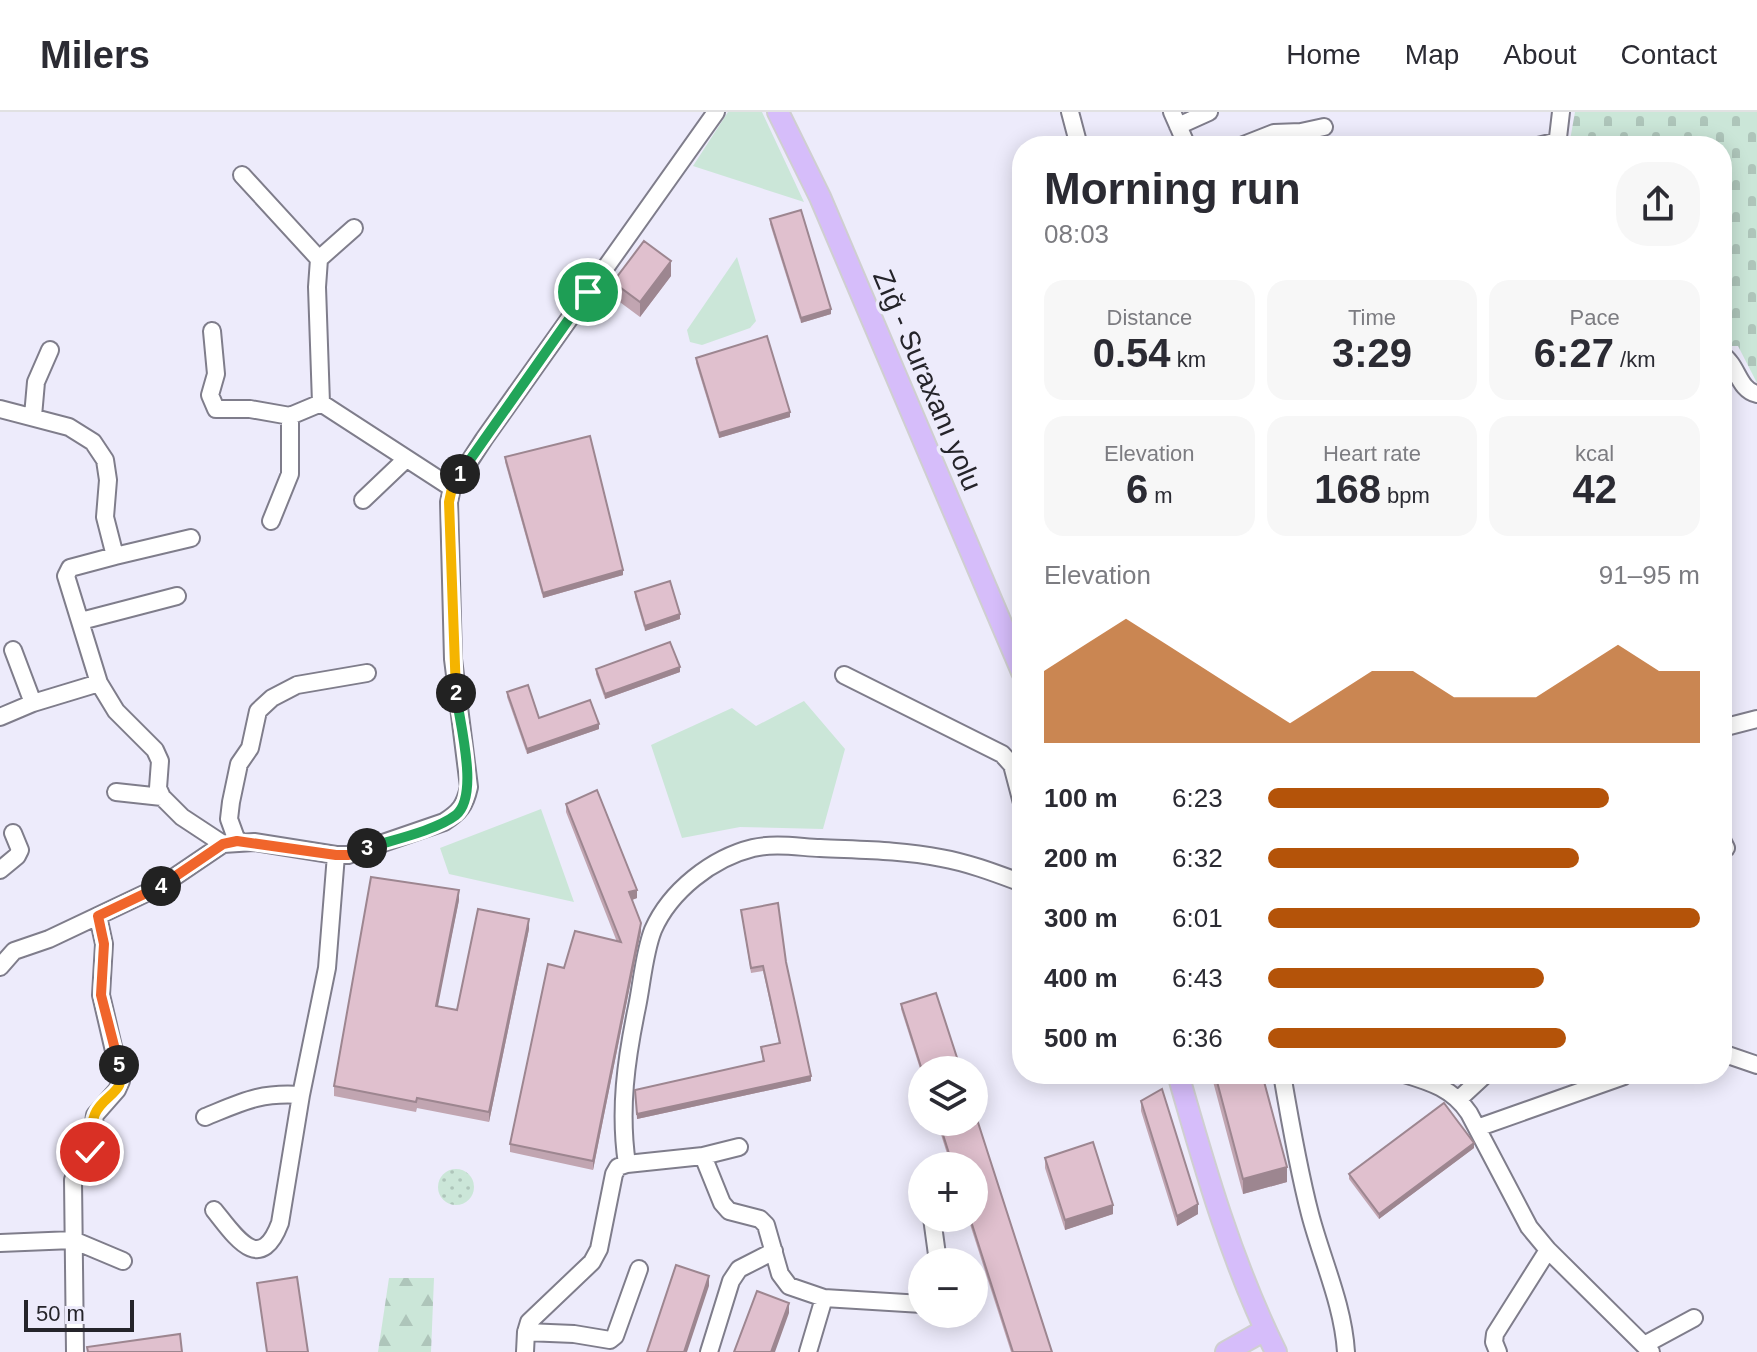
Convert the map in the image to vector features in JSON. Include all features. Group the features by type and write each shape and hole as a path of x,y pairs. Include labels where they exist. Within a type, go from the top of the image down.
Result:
{"main road":[{"name":"Zığ - Suraxanı yolu","path":"778,112 820,197 1012,648"},
{"path":"1181,1084 1226,1233 1276,1352"},
{"path":"1226,1352 1265,1330"}],"street":[{"path":"191,538 70,568 66,576 99,683 116,711 155,750 160,761 158,788 162,797 182,817 230,842 336,855 348,855 444,822 457,814 465,804 469,787 453,659 449,502 452,488 716,112"},
{"path":"1070,112 1076,136"},
{"path":"1175,119 1209,112"},
{"path":"1559,136 1561,112"},
{"path":"1266,136 1324,127"},
{"path":"242,175 319,259"},
{"path":"321,403 319,259 354,228"},
{"path":"212,331 216,374 210,395 216,409 250,409 290,416 321,403"},
{"path":"33,416 36,382 50,350"},
{"path":"1732,363 1745,388 1757,394"},
{"path":"321,403 452,488"},
{"path":"0,409 69,427 93,442 105,460 108,480 105,517 115,556"},
{"path":"271,521 290,474 290,416"},
{"path":"363,500 405,460"},
{"path":"81,621 177,596"},
{"path":"13,650 33,703"},
{"path":"230,842 229,819 239,764 250,748 258,711 272,698 297,685 367,673"},
{"path":"844,675 1002,754 1012,765"},
{"path":"0,717 33,703 99,683"},
{"path":"1732,725 1757,719"},
{"path":"116,792 162,797"},
{"path":"0,870 20,850 13,833"},
{"path":"0,967 14,951 49,939 161,886 230,842"},
{"path":"627,1164 623,1117 626,1064 653,932 686,885 709,867 736,853 769,846 870,850 940,857 1012,879"},
{"path":"214,1210 241,1243 252,1250 262,1249 274,1240 280,1223 301,1095 327,968 336,855"},
{"path":"75,1352 73,1180 90,1152 95,1115 121,1081 101,995 104,944 98,916"},
{"path":"1732,1056 1757,1065"},
{"path":"1284,1084 1300,1170 1335,1291 1346,1352"},
{"path":"1433,1084 1459,1099 1520,1212 1548,1250 1648,1348 1694,1318"},
{"path":"1459,1099 1475,1084"},
{"path":"1477,1128 1601,1084"},
{"path":"205,1117 271,1093 301,1095"},
{"path":"525,1352 526,1332 536,1313 592,1262 599,1249 618,1167 703,1156 739,1147"},
{"path":"703,1156 722,1203 729,1211 760,1219 766,1225 780,1274 789,1286 824,1298 908,1303"},
{"path":"0,1243 73,1240 123,1261"},
{"path":"1498,1352 1495,1334 1548,1250"},
{"path":"709,1352 731,1281 739,1269 774,1251"},
{"path":"526,1332 574,1334 610,1340 615,1336 639,1269"},
{"path":"808,1352 824,1298"}],"green space":[{"path":"728,112 762,112 804,202 693,166"},
{"path":"1575,112 1757,112 1757,383 1738,346 1732,346 1732,136 1571,136"},
{"path":"737,257 756,321 750,328 702,345 690,342 687,330"},
{"path":"804,701 845,749 823,829 740,827 682,838 651,745 732,708 756,726"},
{"path":"541,809 574,902 449,874 440,848"},
{"path":"456,1169 468,1175 474,1187 468,1199 456,1205 444,1199 438,1187 444,1175"},
{"path":"389,1278 434,1278 431,1352 378,1352"}],"building":[{"path":"801,210 831,309 801,318 770,219"},
{"path":"644,241 671,261 640,302 613,282"},
{"path":"767,336 790,412 719,433 696,358"},
{"path":"590,436 623,570 543,593 505,457"},
{"path":"670,581 680,614 645,626 635,592"},
{"path":"670,642 680,667 605,694 596,669"},
{"path":"528,685 539,718 590,700 599,724 527,749 507,692"},
{"path":"597,790 637,890 629,892 641,923 593,1161 510,1144 548,964 564,968 575,931 621,942 566,804"},
{"path":"371,877 459,890 436,1006 457,1010 478,909 529,919 489,1112 334,1086"},
{"path":"778,903 786,962 811,1076 637,1114 635,1090 764,1061 761,1047 780,1043 763,966 751,968 741,910"},
{"path":"936,993 956,1056 918,1056 901,1004"},
{"path":"1218,1084 1265,1084 1287,1167 1243,1179"},
{"path":"1162,1089 1198,1204 1177,1216 1141,1101"},
{"path":"1444,1103 1474,1143 1379,1214 1349,1174"},
{"path":"943,1136 982,1136 988,1152 949,1152"},
{"path":"1093,1142 1113,1205 1065,1220 1045,1158"},
{"path":"988,1153 1052,1352 1013,1352 988,1274 988,1248 980,1248 974,1232 988,1232"},
{"path":"676,1265 709,1276 684,1352 647,1352"},
{"path":"297,1277 308,1352 267,1352 257,1283"},
{"path":"757,1291 789,1303 771,1352 734,1352"},
{"path":"180,1334 182,1352 88,1352 87,1347"}],"route":[{"path":"90,1152 95,1115 121,1081 101,995 104,944 98,916 161,886 223,844 254,842 348,855 444,822 465,804 469,787 453,659 449,502 452,488 588,292"}]}
